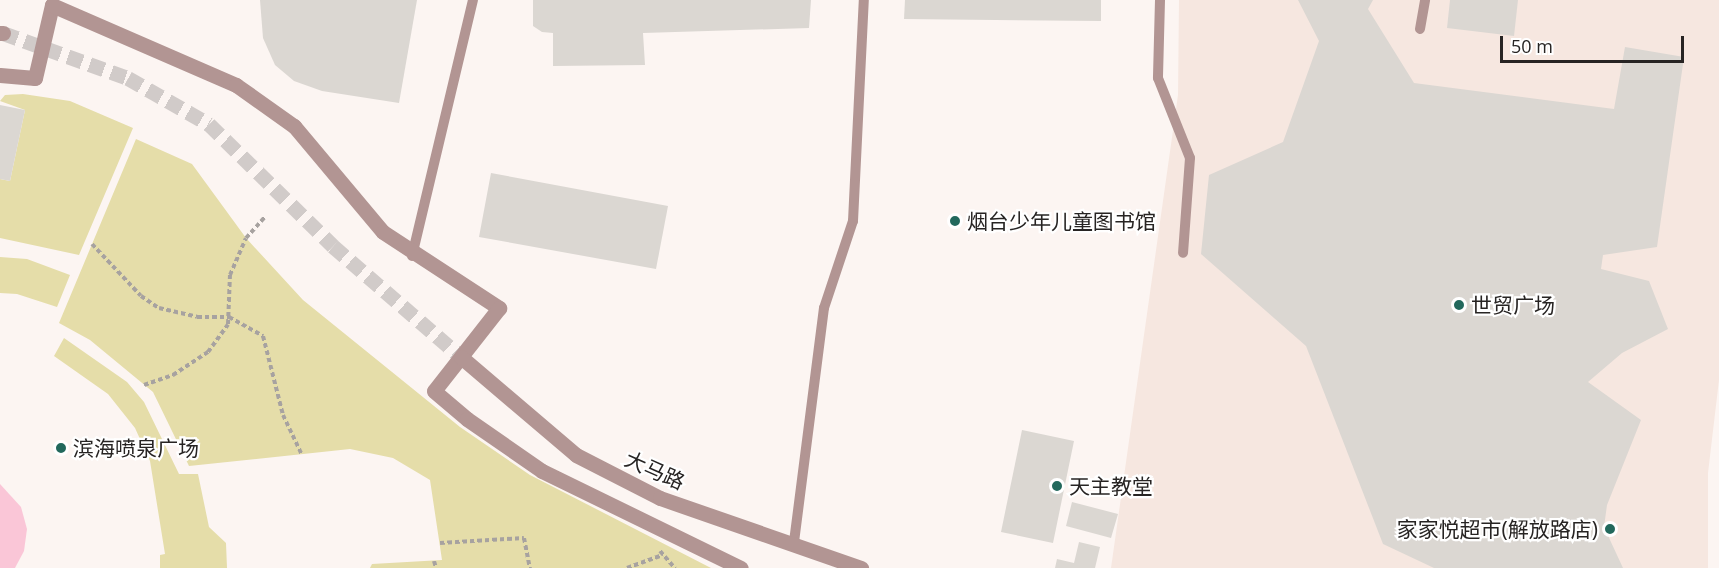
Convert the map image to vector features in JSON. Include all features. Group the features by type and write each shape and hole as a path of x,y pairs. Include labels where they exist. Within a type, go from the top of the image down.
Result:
{"street":[{"path":"0,75 35,78 52,4 236,85 294,126 383,232 499,308 434,391 467,419 542,471 741,568"},
{"name":"大马路","path":"460,357 576,455 660,498 794,542 861,568"}],"lane":[{"path":"411,258 473,0"},
{"path":"794,542 824,308 853,221 864,0"},
{"path":"1160,0 1158,78 1190,158 1183,254"},
{"path":"1420,29 1425,0"}],"path":[{"path":"144,385 173,375 208,352 228,324 230,275 246,238 266,217"},
{"path":"92,244 141,296 159,308 197,317 228,316 263,336 283,415 302,455"},
{"path":"440,543 524,538 530,568"},
{"path":"627,568 663,555"},
{"path":"434,561 436,568"}],"shaded area":[{"path":"1179,0 1719,0 1719,380 1708,473 1708,568 1111,568 1178,95"},
{"path":"23,94 70,101 133,128 79,255 0,238 0,179 10,181 25,110 0,101 5,95"},
{"path":"136,139 192,164 246,238 303,300 460,427 530,475 711,568 370,568 372,564 442,560 430,480 393,458 350,449 189,466 153,392 90,340 59,323"},
{"path":"0,257 27,259 70,275 57,307 17,294 0,293"},
{"path":"64,338 127,382 144,402 179,474 198,474 209,527 226,543 227,568 160,568 160,555 165,554 150,461 135,428 108,394 54,356"},
{"path":"0,484 21,507 27,529 24,551 15,568 0,568"}],"building":[{"path":"260,0 417,0 399,103 322,91 294,81 275,65 263,38"},
{"path":"533,0 811,0 809,28 643,33 645,65 553,66 553,33 542,32 533,26"},
{"path":"905,0 1101,0 1101,21 904,19"},
{"name":"世贸广场","path":"1298,0 1373,0 1368,9 1414,83 1614,109 1625,47 1684,57 1657,247 1603,255 1601,269 1649,281 1668,329 1622,353 1588,382 1641,420 1607,505 1604,527 1623,568 1434,568 1383,544 1306,346 1201,254 1209,175 1283,142 1319,41"},
{"path":"1450,0 1518,0 1514,36 1447,28"},
{"path":"0,105 25,110 10,181 0,179"},
{"path":"491,173 668,206 656,269 479,237"},
{"path":"1022,430 1074,441 1053,543 1001,532"},
{"path":"1072,502 1118,514 1111,538 1066,526"},
{"path":"1079,542 1100,547 1095,568 1055,568 1057,559 1074,563"}],"tunnel":[{"path":"3,33 128,78 209,124 333,246 461,357"}],"place":[{"name":"烟台少年儿童图书馆","path":"955,221"},
{"name":"世贸广场","path":"1459,305"},
{"name":"滨海喷泉广场","path":"61,448"},
{"name":"天主教堂","path":"1057,486"},
{"name":"家家悦超市(解放路店)","path":"1610,529"}]}
